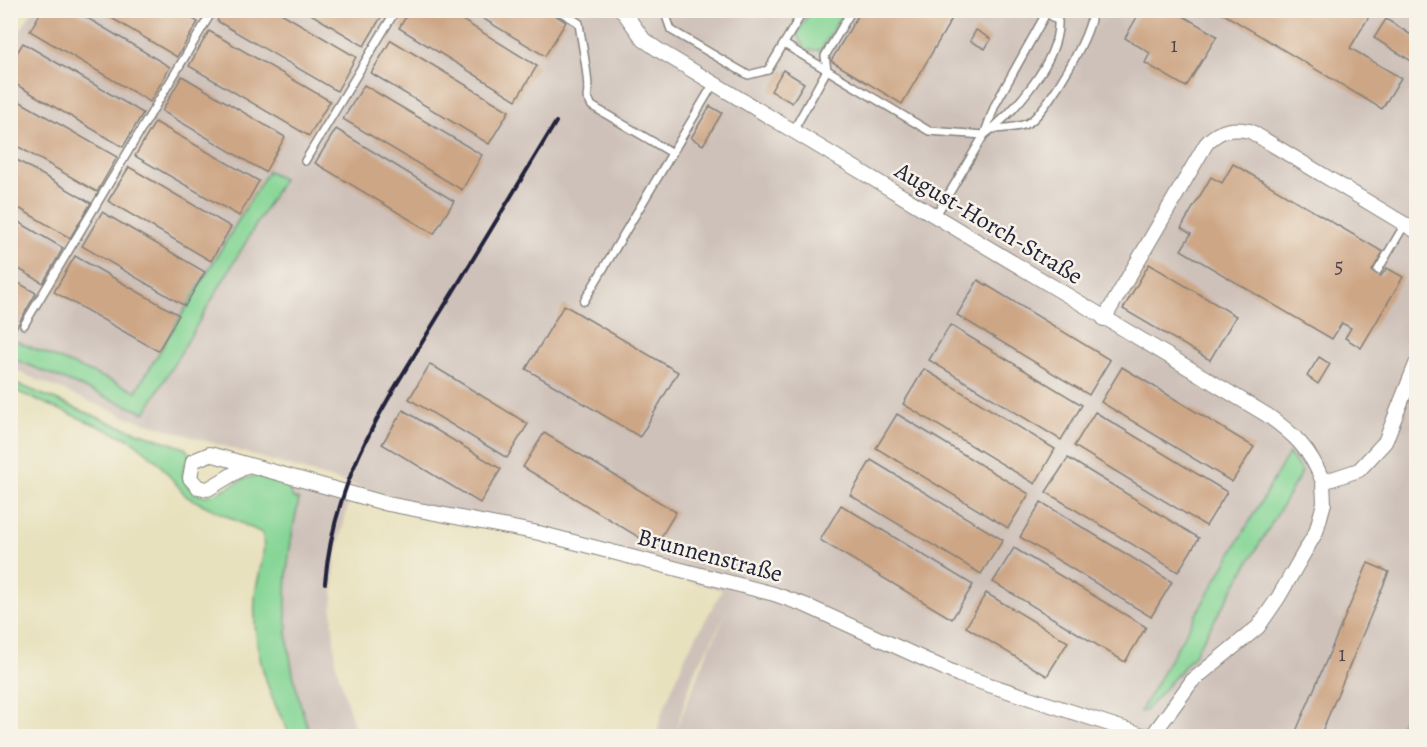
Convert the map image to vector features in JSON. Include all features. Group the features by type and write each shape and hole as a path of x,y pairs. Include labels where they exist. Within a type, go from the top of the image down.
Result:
{"street":[{"name":"August-Horch-Straße","path":"622,10 644,40 714,84 1267,415 1292,433 1315,461 1323,482"},
{"path":"1104,319 1206,144 1213,136 1223,131 1236,128 1250,131 1411,227"},
{"path":"1152,736 1192,681 1258,627 1278,598 1316,532 1324,503 1323,482 1359,470 1375,455 1390,433 1399,403 1416,364"},
{"name":"Brunnenstraße","path":"248,465 388,504 539,533 774,594 805,605 959,675 1146,736"}],"lane":[{"path":"24,325 213,10"},
{"path":"305,161 396,10"},
{"path":"558,10 579,23 585,75 590,88 587,97 592,106 672,153"},
{"path":"664,10 671,30 748,75 768,70 804,10"},
{"path":"793,131 827,70 825,56 852,10"},
{"path":"992,129 1029,123 1043,109 1088,31 1092,10"},
{"path":"784,44 929,131 984,135 1001,123 1024,98 1059,34 1058,21 1046,11 995,105 984,135 935,217"},
{"path":"584,301 714,84"},
{"path":"995,105 1001,113 1001,123"},
{"path":"1378,270 1411,227"}],"shaded area":[{"path":"33,10 1416,11 1416,695 1394,736 656,736 662,713 686,655 722,590 524,537 127,417 11,369 10,47","holes":["731,604 708,651 674,735 694,673"]},
{"path":"292,482 349,501 336,555 332,612 336,665 357,736 311,736 294,683 288,654 284,592 291,534 299,500 293,498 289,489"}],"green space":[{"path":"810,11 844,11 821,50 806,50 797,35"},
{"path":"268,171 283,179 145,413 11,358 11,339 136,391"},
{"path":"10,381 114,424 185,448 190,454 184,470 185,481 194,492 201,495 218,492 255,476 292,482 289,489 293,498 299,500 288,561 286,619 294,677 311,736 291,736 275,704 263,670 255,616 256,590 264,548 262,533 187,497 157,461 131,440 11,389"},
{"path":"1289,453 1302,472 1194,655 1145,711 1140,712"},
{"path":"1416,695 1416,736 1394,736"}],"building":[{"path":"42,10 74,10 170,67 150,102 30,31"},
{"path":"98,10 178,10 198,22 177,57"},
{"path":"223,10 276,10 356,57 337,91 217,21"},
{"path":"304,10 382,10 384,12 364,46"},
{"path":"410,10 446,10 537,66 516,100 399,28"},
{"path":"469,10 547,10 566,22 545,56"},
{"path":"861,10 872,14 875,10 957,10 902,104 831,61"},
{"path":"1141,10 1173,10 1217,36 1186,87 1145,63 1150,53 1125,38"},
{"path":"1217,10 1373,10 1350,48 1401,78 1382,109"},
{"path":"1386,19 1416,38 1416,64 1374,38"},
{"path":"976,30 991,39 985,49 970,41"},
{"path":"209,31 330,101 309,136 189,66"},
{"path":"391,40 509,111 489,144 371,73"},
{"path":"23,43 143,113 123,147 10,81 10,64"},
{"path":"783,70 804,83 792,103 771,91"},
{"path":"182,76 285,137 265,172 162,111"},
{"path":"364,85 482,155 462,190 343,119"},
{"path":"10,96 117,157 97,192 10,142"},
{"path":"710,106 722,113 703,145 691,138"},
{"path":"155,122 259,181 239,216 135,156"},
{"path":"336,129 454,201 434,234 315,163"},
{"path":"10,156 91,203 70,238 10,203"},
{"path":"1233,164 1383,252 1372,271 1381,276 1387,268 1403,277 1361,348 1345,338 1351,328 1342,323 1332,339 1181,250 1191,234 1181,228 1211,177 1222,183"},
{"path":"129,167 231,227 211,261 108,201"},
{"path":"102,212 205,272 185,306 82,246"},
{"path":"10,217 63,248 43,283 10,264"},
{"path":"75,256 179,315 158,351 54,292"},
{"path":"1149,264 1236,316 1210,360 1123,309"},
{"path":"10,278 36,293 16,328 10,325"},
{"path":"978,280 1110,360 1089,395 957,315"},
{"path":"564,305 678,372 640,437 526,369"},
{"path":"950,325 1082,405 1061,440 929,360"},
{"path":"1319,357 1330,364 1318,384 1307,376"},
{"path":"430,364 528,424 507,458 409,399"},
{"path":"1122,367 1254,447 1232,482 1101,402"},
{"path":"924,369 1055,449 1035,484 903,404"},
{"path":"403,410 501,469 480,503 382,444"},
{"path":"1095,412 1227,492 1206,526 1074,446"},
{"path":"897,414 1029,494 1008,528 876,448"},
{"path":"544,433 676,512 655,547 523,467"},
{"path":"1068,458 1199,538 1178,572 1046,492"},
{"path":"871,460 1003,540 981,574 850,495"},
{"path":"1041,502 1172,582 1151,617 1020,537"},
{"path":"841,505 973,585 952,619 820,540"},
{"path":"1014,548 1146,627 1125,662 993,582"},
{"path":"1368,563 1389,572 1320,736 1294,736"},
{"path":"986,593 1068,642 1047,676 966,627"}],"railway":[{"path":"325,583 330,544 339,508 351,474 382,409 556,122"}]}
